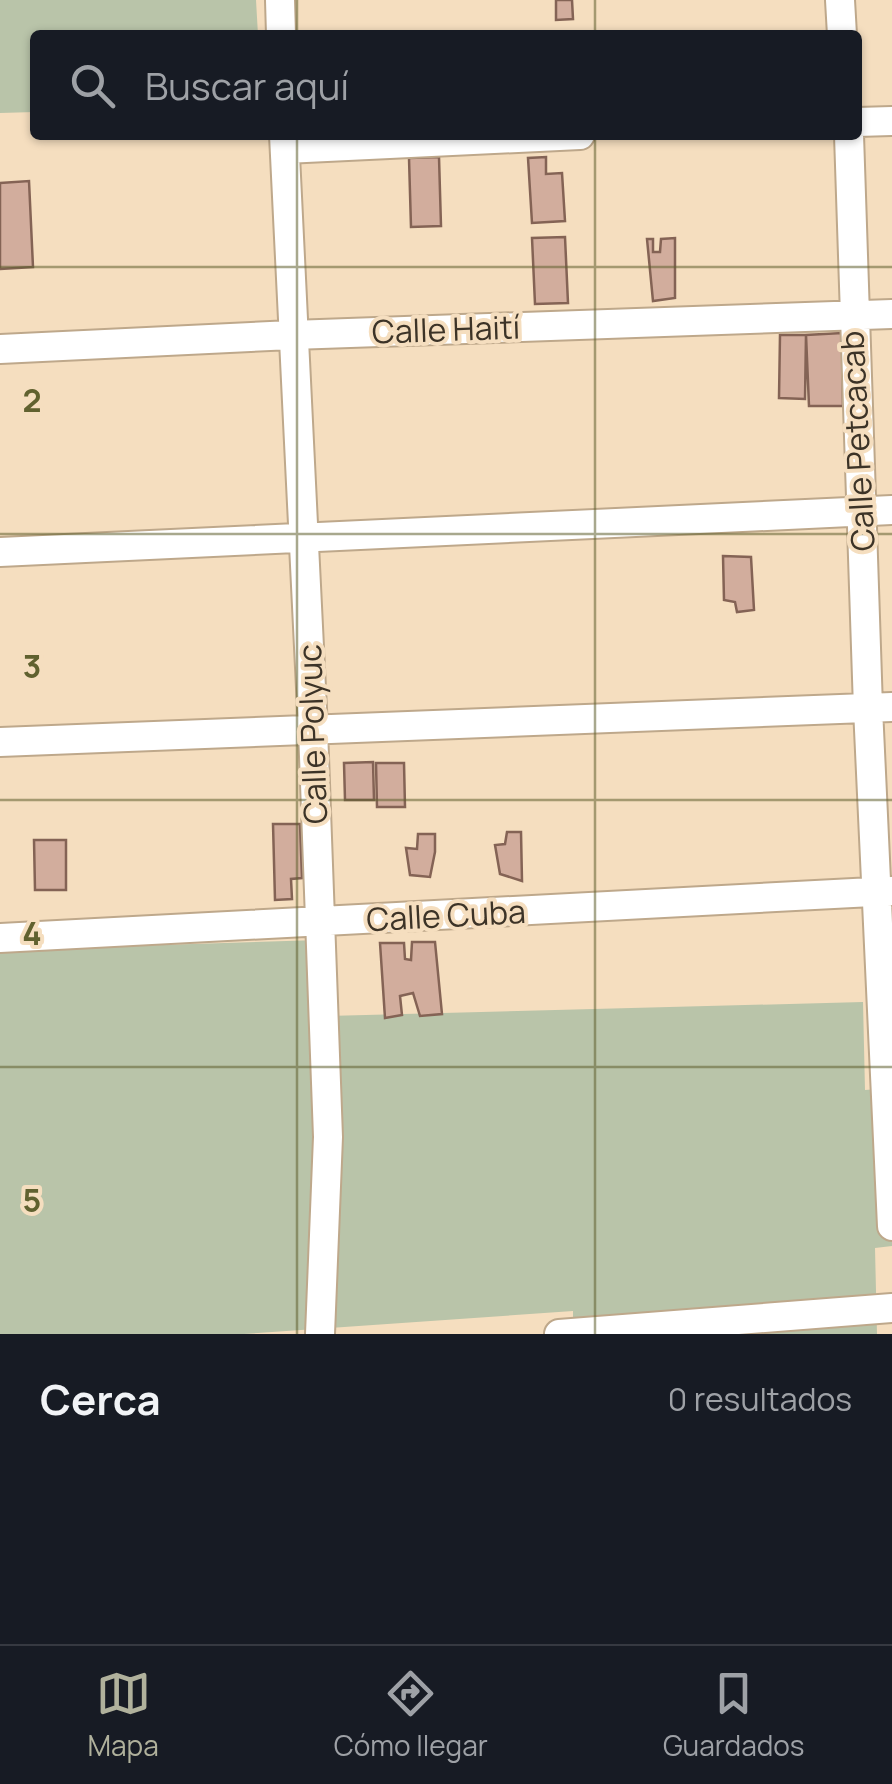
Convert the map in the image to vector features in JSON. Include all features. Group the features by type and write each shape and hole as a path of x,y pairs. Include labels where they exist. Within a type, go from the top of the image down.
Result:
{"street":[{"path":"280,0 281,30"},
{"path":"840,0 842,30"},
{"path":"862,122 892,121"},
{"path":"285,142 369,140"},
{"name":"Calle Petcacab","path":"849,140 862,511 880,707 892,1226"},
{"name":"Calle Polyuc","path":"285,142 314,729 328,1137 320,1334"},
{"name":"Calle Haití","path":"0,349 892,314"},
{"path":"0,552 892,510"},
{"path":"0,742 880,707"},
{"name":"Calle Cuba","path":"0,938 885,891"},
{"path":"559,1334 892,1308"}],"green space":[{"path":"0,0 256,0 258,30 30,30 30,112 0,113"},
{"path":"319,940 327,1016 863,1002 865,1090 892,1088 892,1246 875,1248 877,1334 573,1334 573,1311 244,1334 0,1334 0,950"}],"building":[{"path":"556,0 572,0 573,19 556,20"},
{"path":"439,157 441,226 411,227 409,158"},
{"path":"546,157 546,174 562,173 565,221 532,223 528,158"},
{"path":"29,181 33,267 0,269 0,183"},
{"path":"565,237 568,303 535,304 532,238"},
{"path":"675,238 675,298 653,301 647,239 653,239 653,252 660,252 661,239"},
{"path":"842,333 843,406 809,406 806,335"},
{"path":"780,335 806,335 805,399 779,398"},
{"path":"723,556 751,557 754,610 737,612 735,602 724,600"},
{"path":"373,762 374,800 345,800 344,763"},
{"path":"376,763 404,763 405,807 377,807"},
{"path":"273,824 300,824 302,878 291,879 292,899 275,900"},
{"path":"507,832 521,832 522,881 500,874 495,845 505,844"},
{"path":"418,834 435,834 430,877 410,875 406,848 417,849"},
{"path":"34,840 66,840 66,890 35,890"},
{"path":"412,942 435,942 442,1014 420,1016 413,993 400,996 402,1015 385,1018 380,943 404,943 405,959 411,960"}]}
